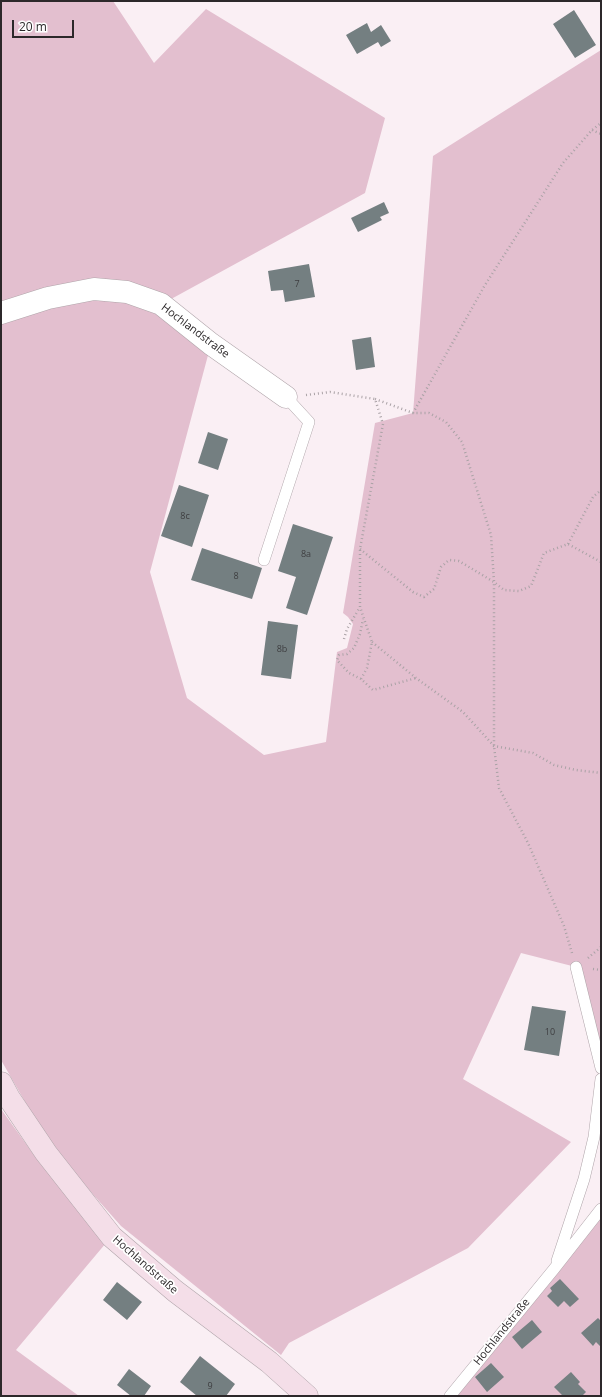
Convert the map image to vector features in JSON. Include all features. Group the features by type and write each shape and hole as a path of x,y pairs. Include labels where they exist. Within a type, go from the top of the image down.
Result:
{"street":[{"name":"Hochlandstraße","path":"1,313 48,298 94,289 127,292 161,304 211,344 286,397"},
{"name":"Hochlandstraße","path":"1,1083 9,1098 46,1153 112,1237 174,1291 269,1362 307,1396"}],"lane":[{"path":"264,560 308,422 286,397"},
{"path":"576,967 601,1068"},
{"path":"554,1269 584,1179 594,1137 601,1079"},
{"name":"Hochlandstraße","path":"450,1396 601,1209"}],"path":[{"path":"413,413 485,285 563,163 592,130 601,123"},
{"path":"592,130 601,134"},
{"path":"286,397 330,392 375,399 413,413 429,413 446,422 462,442 491,535 494,582 494,746 499,788 531,850 564,926 576,967"},
{"path":"375,399 383,424 360,549 360,607 372,642 416,678 463,712 494,746 533,753 554,765 576,770 601,773"},
{"path":"360,549 413,592 424,597 434,589 441,567 449,560 460,561 504,590 519,591 531,586 544,553 568,544 592,497 601,490"},
{"path":"568,544 601,562"},
{"path":"344,639 347,629 360,607"},
{"path":"363,618 360,634 354,648 347,654 339,656 337,660 349,673 361,679 373,690 416,678"},
{"path":"361,679 367,668 372,642"}],"shaded area":[{"path":"1,1 113,1 154,63 206,9 385,118 365,193 162,304 211,344 150,572 187,698 264,755 326,742 337,652 347,648 353,624 343,613 375,423 413,413 433,156 601,50 601,1068 576,967 521,953 463,1079 571,1142 468,1248 289,1343 281,1355 121,1226 51,1147 1,1060"},
{"path":"1,1109 39,1162 106,1243 16,1350 79,1396 1,1396"},
{"path":"601,1213 601,1396 457,1396"}],"building":[{"path":"574,10 596,45 575,58 553,24"},
{"path":"367,23 371,32 381,25 391,41 381,47 378,42 357,54 346,35"},
{"path":"384,202 389,213 380,217 382,220 358,232 351,218"},
{"path":"309,264 315,297 285,302 283,290 271,291 268,271"},
{"path":"371,337 375,367 356,370 352,340"},
{"path":"208,432 228,439 218,470 198,463"},
{"path":"179,485 209,495 192,547 161,536"},
{"path":"293,524 333,537 307,615 286,608 296,577 278,571"},
{"path":"202,548 262,568 252,599 191,580"},
{"path":"268,621 298,625 291,679 261,675"},
{"path":"532,1006 566,1011 559,1056 524,1050"},
{"path":"560,1279 579,1299 570,1307 564,1301 558,1307 547,1296 552,1291 550,1288"},
{"path":"117,1282 142,1302 127,1320 103,1300"},
{"path":"598,1318 601,1321 601,1347 596,1342 593,1346 581,1333"},
{"path":"532,1320 542,1332 522,1349 512,1337"},
{"path":"200,1356 235,1384 226,1396 197,1396 180,1382"},
{"path":"491,1363 504,1377 487,1392 475,1377"},
{"path":"129,1369 151,1386 144,1396 131,1396 117,1385"},
{"path":"571,1372 580,1382 578,1384 586,1392 582,1396 563,1396 554,1387"}]}
